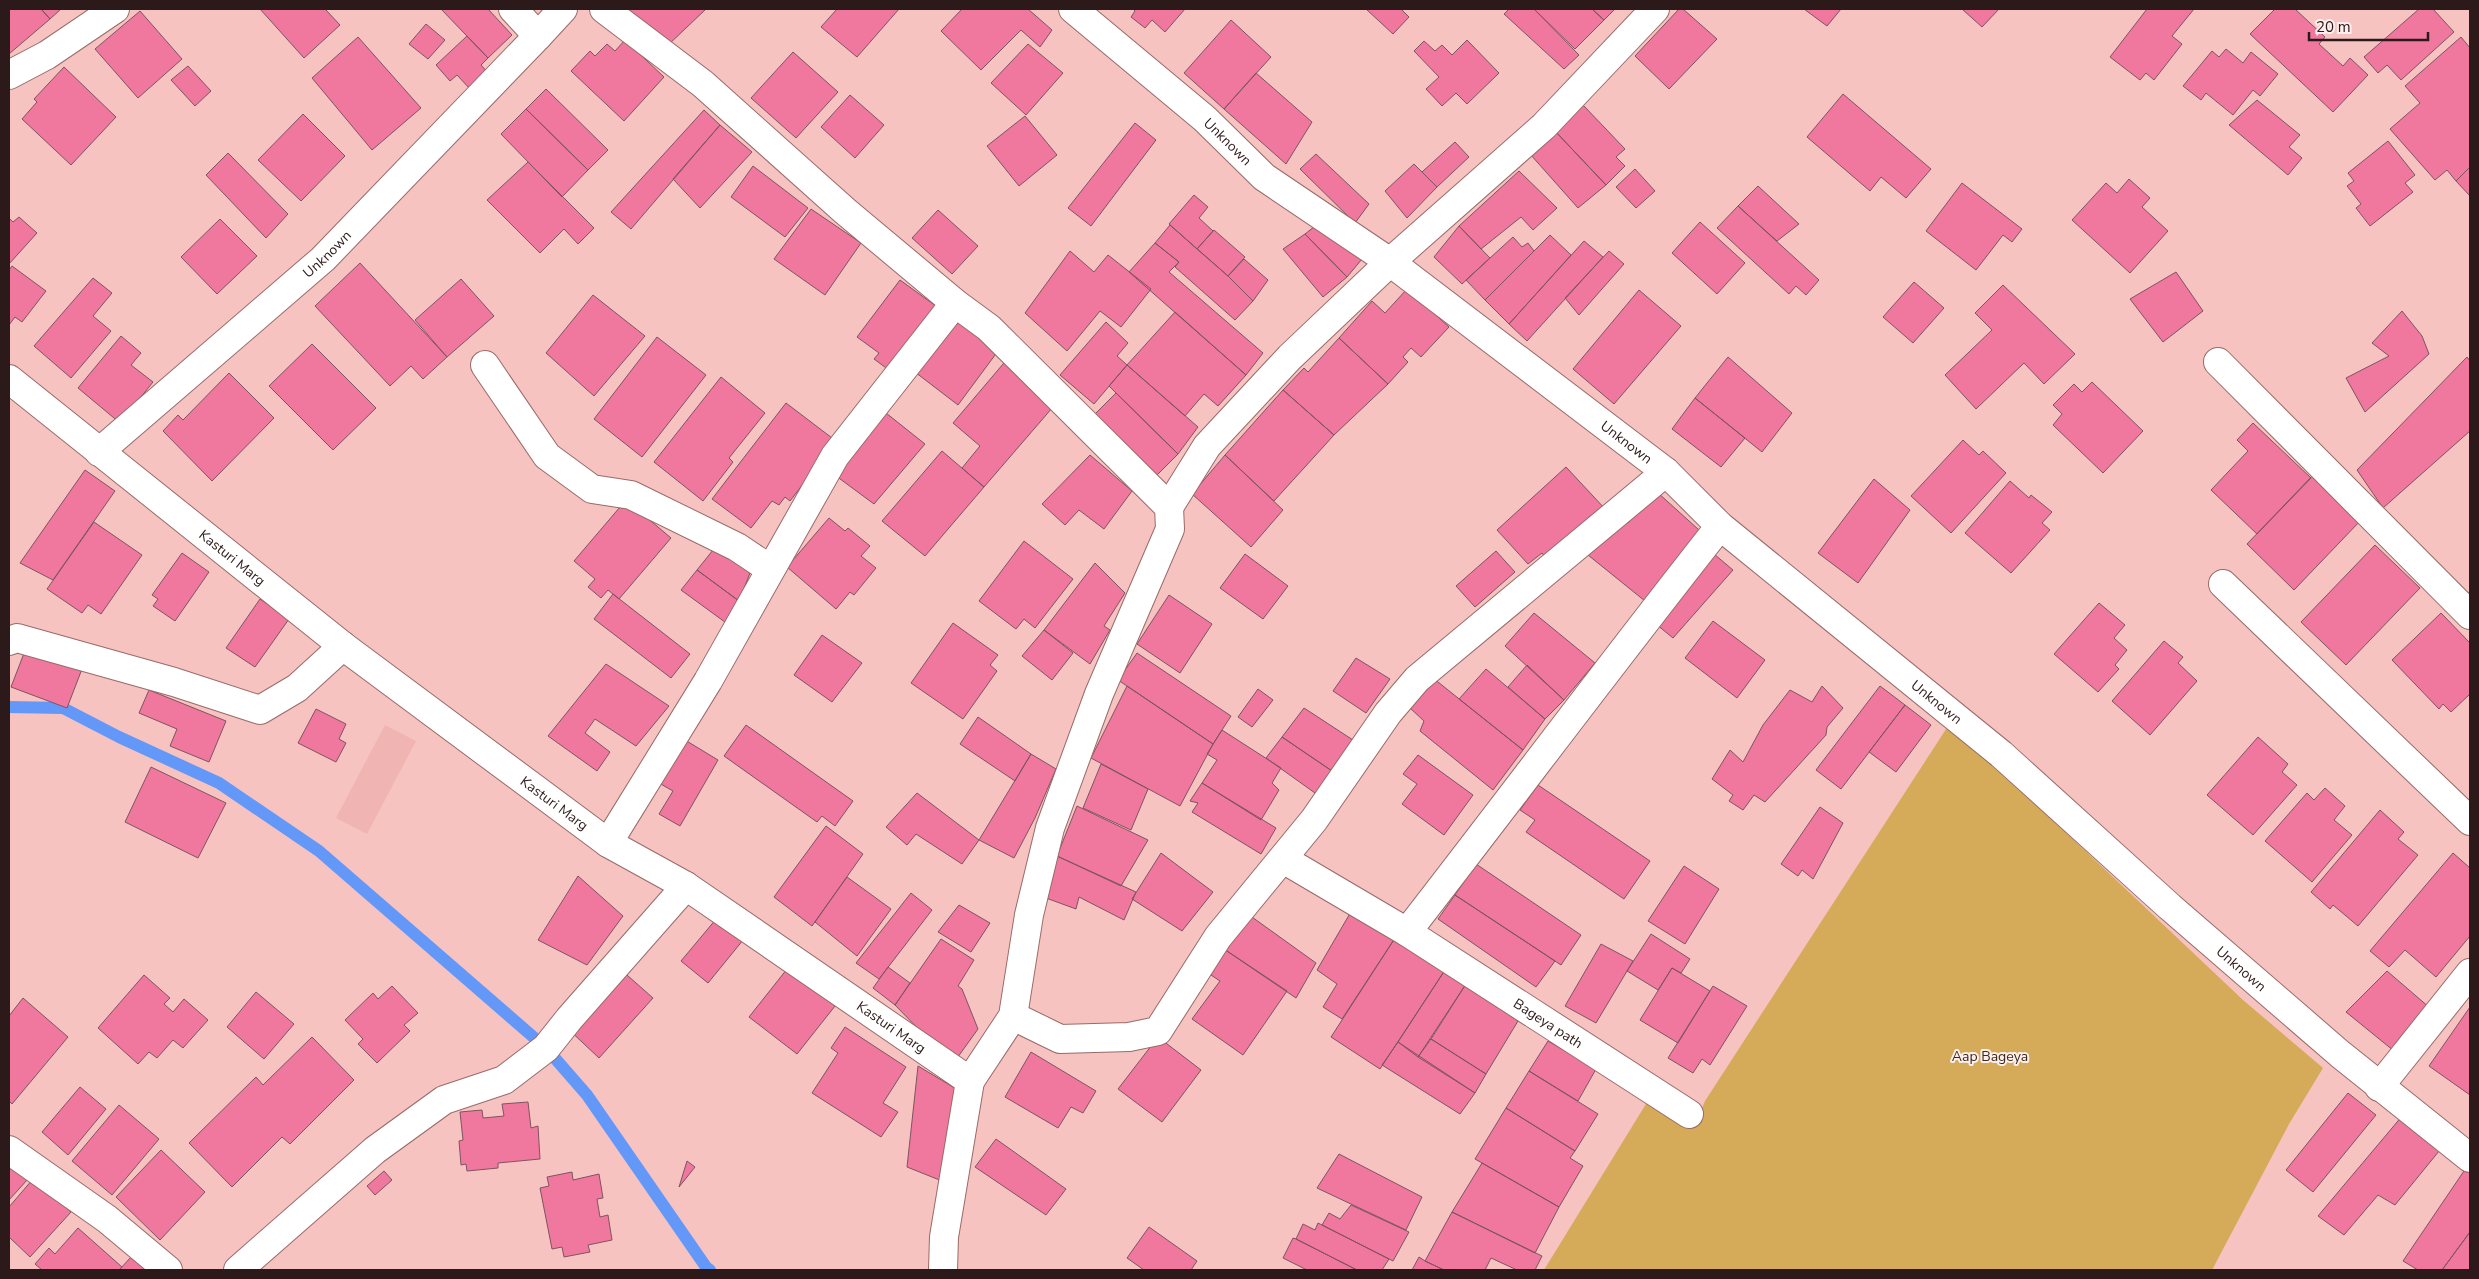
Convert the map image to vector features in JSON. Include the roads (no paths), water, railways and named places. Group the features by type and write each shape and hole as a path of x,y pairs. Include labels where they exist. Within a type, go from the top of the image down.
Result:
{"street":[{"path":"9,75 47,55 115,9"},
{"path":"513,9 538,36"},
{"name":"Unknown","path":"99,452 323,258 563,9"},
{"path":"604,9 703,84 845,211 1011,348 1169,507"},
{"name":"Unknown","path":"1073,9 1205,119 1264,177 1390,262 1666,472 1720,526 2001,754 2170,907 2379,1087 2470,1158"},
{"path":"943,1270 944,1237 970,1081 1012,1016 1030,915 1050,828 1099,694 1170,529 1169,507 1207,446 1290,357 1390,262 1544,126 1655,9"},
{"path":"608,843 708,681 835,456 955,303"},
{"path":"2218,362 2470,615"},
{"path":"486,365 548,456 592,489 630,495 737,547 770,569"},
{"name":"Kasturi Marg","path":"9,379 343,646 608,843 686,886 970,1081"},
{"path":"1012,1016 1060,1039 1129,1037 1158,1031 1218,937 1314,820 1388,714 1417,678 1666,472"},
{"path":"1407,932 1516,793 1630,640 1720,526"},
{"path":"2223,584 2470,821"},
{"path":"9,642 17,638 174,682 260,710 297,688 343,646"},
{"name":"Bageya path","path":"1283,859 1407,932 1689,1114"},
{"path":"238,1270 375,1150 444,1100 504,1080 546,1048 568,1019 686,886"},
{"path":"2379,1087 2470,973"},
{"path":"9,1150 107,1219 168,1270"}],"waterway":[{"path":"9,707 63,708 119,737 219,783 319,851 546,1048 587,1095 706,1267 710,1270"}],"park label":[{"name":"Aap Bageya","path":"1990,1056"}]}
